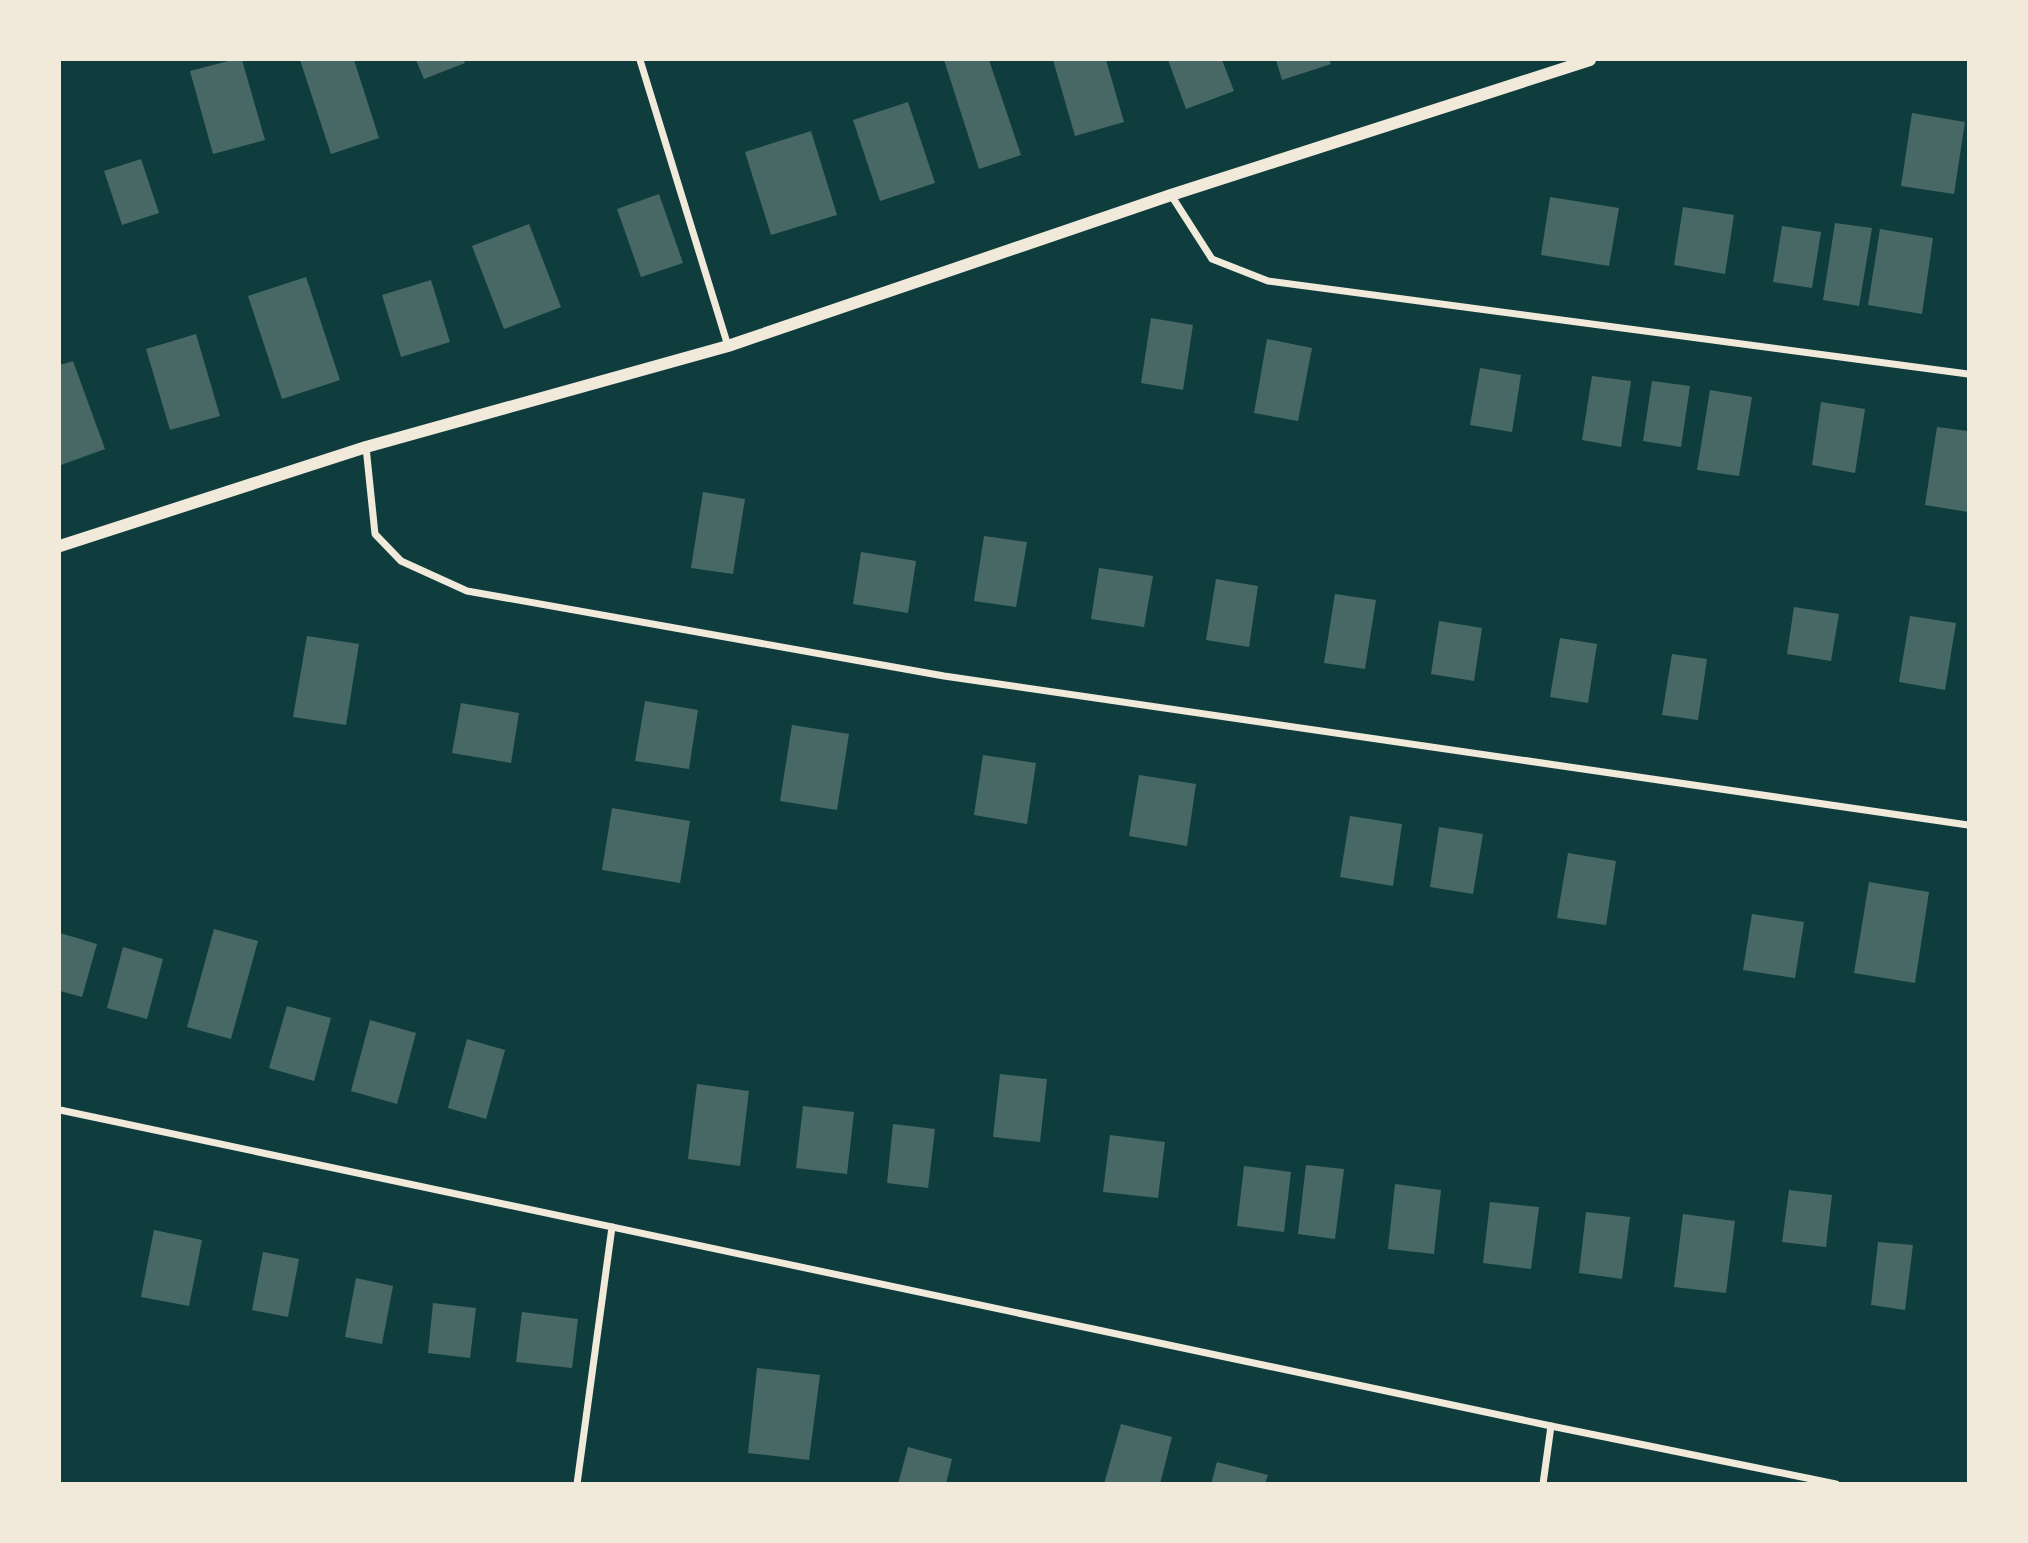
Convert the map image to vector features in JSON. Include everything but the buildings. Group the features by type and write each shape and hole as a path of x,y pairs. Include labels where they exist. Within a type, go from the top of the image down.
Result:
{"street":[{"path":"640,60 728,346"},
{"path":"60,546 366,447 728,346 1171,195 1590,60"},
{"path":"1171,195 1212,259 1268,281 1969,374"},
{"path":"366,447 374,534 401,561 467,591 944,676 1969,825"},
{"path":"60,1110 1551,1426 1836,1483"},
{"path":"577,1483 612,1227"},
{"path":"1543,1483 1551,1426"}]}
